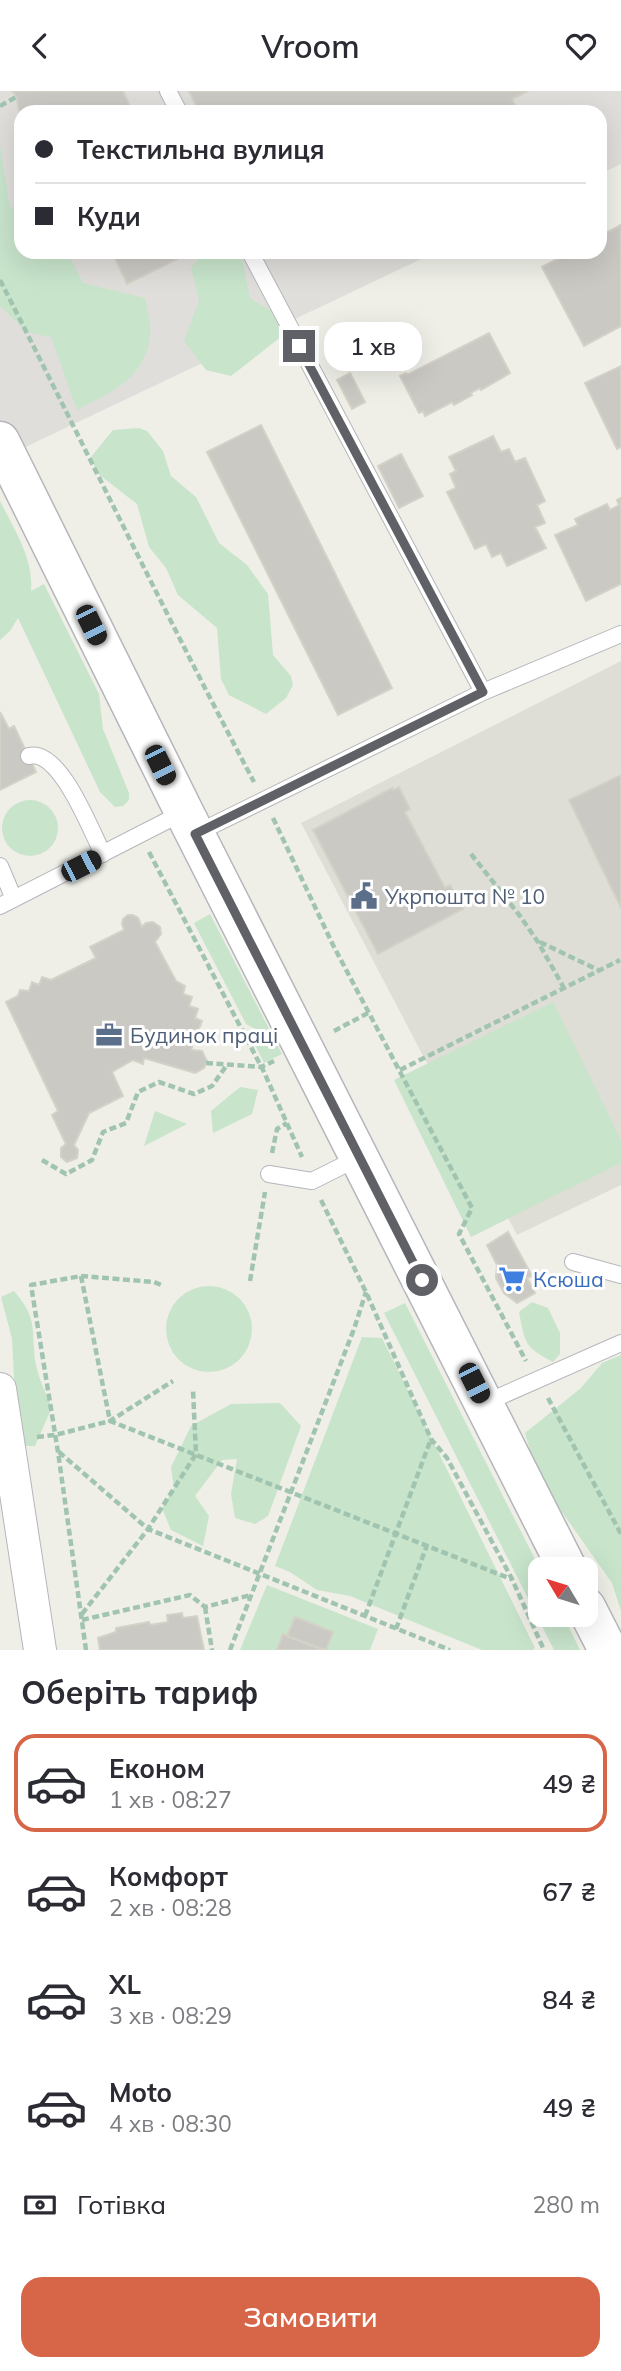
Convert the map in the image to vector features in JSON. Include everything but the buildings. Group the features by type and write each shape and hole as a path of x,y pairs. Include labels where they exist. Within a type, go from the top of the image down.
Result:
{"street":[{"path":"0,441 189,823 562,1557"},
{"path":"0,1389 40,1650"},
{"path":"596,1627 608,1650"}],"lane":[{"path":"254,259 483,692"},
{"path":"0,866 7,902 140,836 264,800 483,692 621,633"},
{"path":"29,756 35,754 47,758 58,770 103,854"},
{"path":"269,1174 312,1181 360,1157"},
{"path":"573,1262 621,1275"},
{"path":"485,1403 621,1343"}],"path":[{"path":"0,106 16,97"},
{"path":"0,280 88,451 184,650 264,800 368,1013 472,1207 459,1234 621,1534"},
{"path":"140,836 261,1067 431,1439 447,1458 512,1579 544,1650"},
{"path":"471,854 538,942 564,988"},
{"path":"538,942 599,971"},
{"path":"400,1070 620,960"},
{"path":"334,1031 368,1013"},
{"path":"206,1063 261,1067"},
{"path":"41,1160 66,1174 92,1160 103,1132 127,1123 138,1091 159,1081 194,1094 212,1086 227,1065"},
{"path":"250,1281 277,1129 287,1123"},
{"path":"86,1650 31,1285 81,1276 155,1282 164,1286"},
{"path":"81,1276 110,1421"},
{"path":"230,1650 366,1292"},
{"path":"55,1435 110,1421 173,1381"},
{"path":"81,1618 148,1529 196,1454 193,1390"},
{"path":"110,1421 512,1579"},
{"path":"365,1616 431,1439"},
{"path":"58,1452 148,1529 450,1650"},
{"path":"396,1629 427,1545"},
{"path":"81,1618 190,1595 205,1607 212,1650"},
{"path":"205,1607 252,1595"}],"shaded area":[{"path":"0,91 621,91 621,164 607,171 607,105 14,105 14,259 421,259 0,459"},
{"path":"621,661 621,1185 517,1235 301,823"}],"green space":[{"path":"0,146 10,207 14,208 14,259 70,259 83,283 145,298 150,322 147,351 134,374 114,390 77,410 51,337 27,332 0,306"},
{"path":"198,259 242,259 250,298 273,312 282,336 231,376 206,370 184,341 199,300 191,268"},
{"path":"139,428 147,431 163,451 171,476 196,497 219,543 247,565 268,594 273,655 291,676 293,685 286,698 266,714 229,695 221,679 217,628 178,595 166,568 149,547 137,504 97,473 91,457 113,430"},
{"path":"0,501 26,556 31,591 44,584 99,694 103,729 129,793 129,800 123,806 115,807 100,792 18,618 0,640"},
{"path":"25,800 35,800 50,808 56,817 56,839 50,848 35,856 25,856 7,844 2,833 2,823 14,805"},
{"path":"210,914 282,1054 264,1063 255,1045 257,1030 246,1024 194,923"},
{"path":"553,1002 621,1140 621,1163 471,1237 394,1080"},
{"path":"240,1087 258,1090 252,1114 213,1133 211,1111"},
{"path":"155,1111 187,1124 144,1146"},
{"path":"201,1286 217,1286 240,1298 249,1312 252,1329 249,1346 240,1360 217,1372 201,1372 185,1365 173,1353 166,1337 166,1321 173,1305 185,1293"},
{"path":"14,1291 28,1310 31,1319 36,1365 52,1407 35,1446 25,1446 16,1416 12,1339 1,1297"},
{"path":"532,1302 548,1308 560,1333 560,1354 553,1362 527,1343 519,1312"},
{"path":"405,1303 534,1557 528,1557 528,1598 384,1313"},
{"path":"362,1337 382,1338 535,1648 533,1650 482,1650 350,1596 317,1590 290,1572 275,1566"},
{"path":"621,1355 621,1611 612,1583 598,1563 598,1557 594,1557 538,1478 525,1433 581,1388 602,1363"},
{"path":"280,1403 301,1426 268,1516 255,1524 235,1518 231,1494 237,1459 222,1460 195,1496 209,1516 203,1546 171,1530 162,1508 174,1488 171,1467 191,1426 231,1404"},
{"path":"267,1585 378,1629 370,1650 323,1650 283,1634 277,1650 240,1650"},
{"path":"542,1627 569,1627 580,1650 554,1650"}],"place":[{"name":"Укрпошта № 10","path":"364,896"},
{"name":"Будинок праці","path":"109,1035"},
{"name":"Ксюша","path":"512,1279"}],"route":[{"path":"299,346 483,692 195,834 422,1280"}]}
